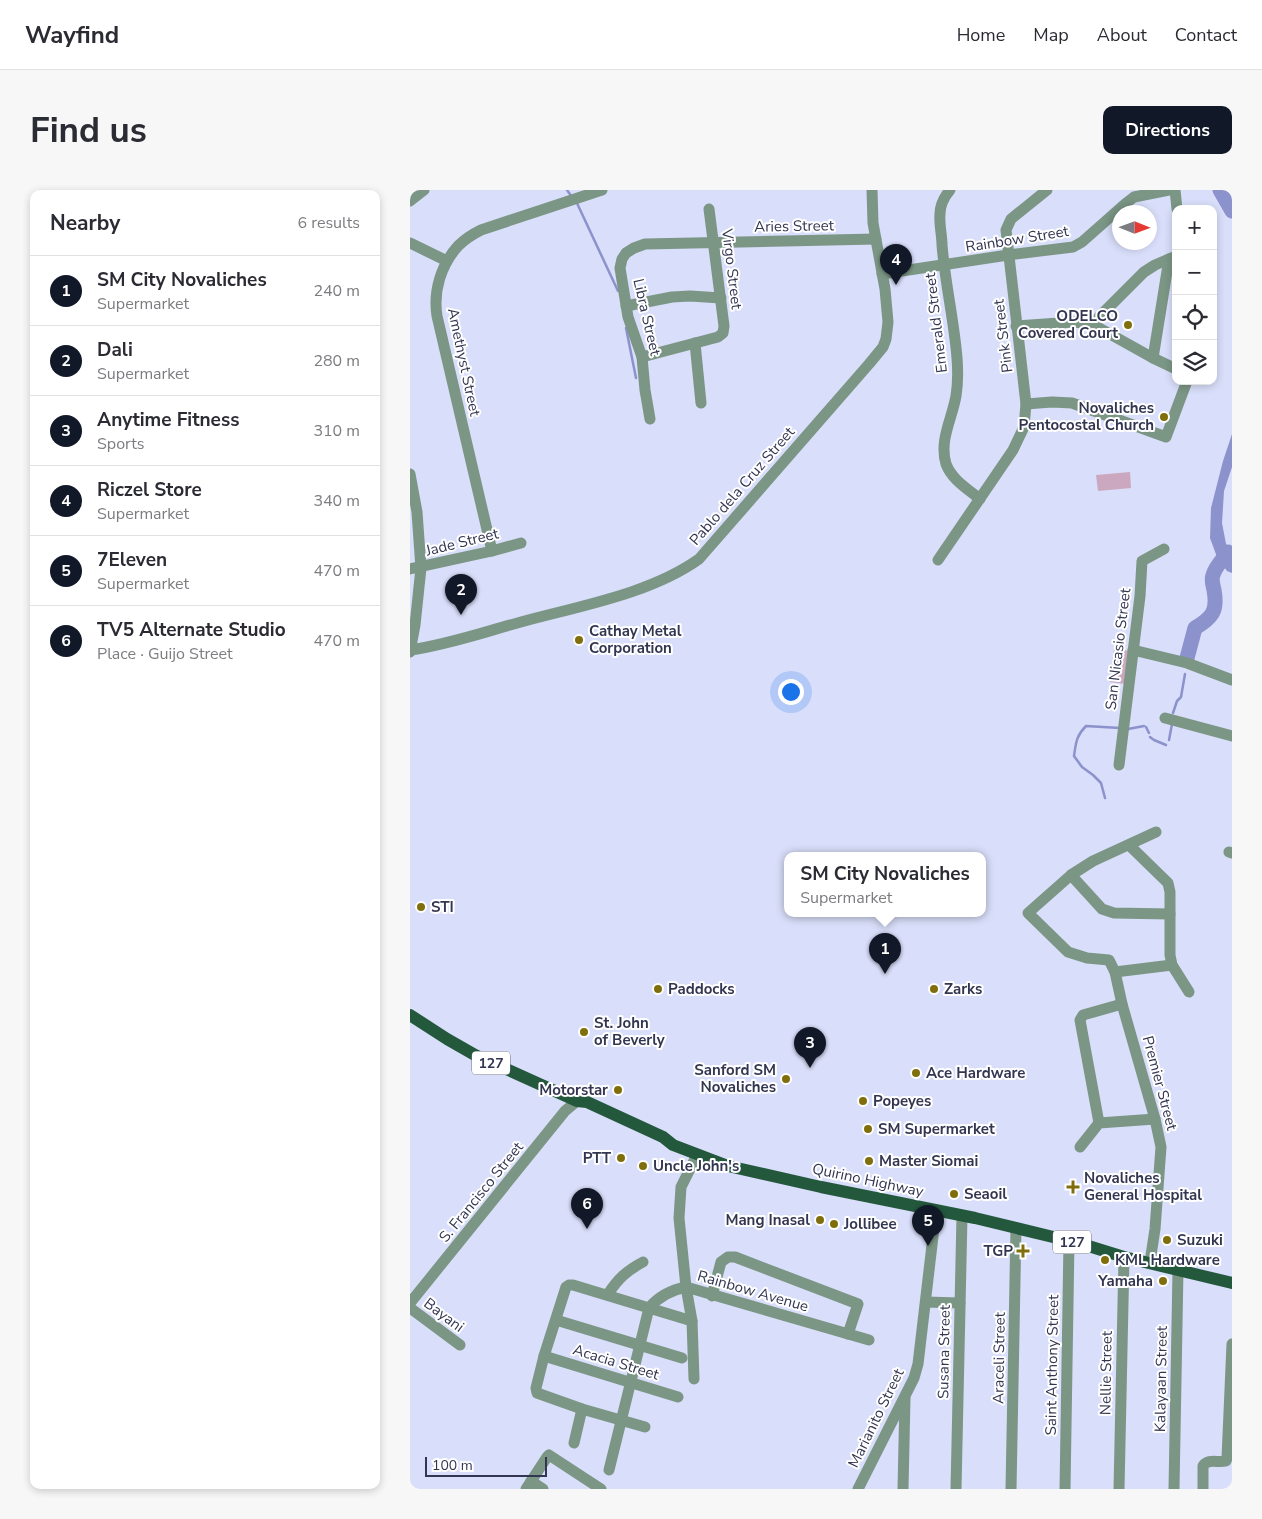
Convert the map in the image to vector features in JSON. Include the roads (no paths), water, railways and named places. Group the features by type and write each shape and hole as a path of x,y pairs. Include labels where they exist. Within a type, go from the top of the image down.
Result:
{"main road":[{"name":"Quirino Highway","path":"410,1015 475,1055 577,1101 584,1108 632,1131 661,1143 673,1144 728,1166 1016,1228 1232,1283"}],"street":[{"path":"410,201 424,190"},
{"name":"Amethyst Street","path":"492,551 437,316 436,297 439,280 458,246 468,237 481,230 602,190"},
{"name":"Pablo dela Cruz Street","path":"410,651 634,591 671,576 699,559 870,364 883,346 886,339 888,322 872,207 872,190"},
{"name":"Emerald Street","path":"950,190 942,204 940,214 944,265 955,342 957,379 956,397 946,428 945,453 946,463 951,473 960,483 980,498"},
{"name":"Pink Street","path":"938,560 1004,466 1020,438 1025,422 1026,404 1006,238 1007,224 1046,190"},
{"name":"Rainbow Street","path":"882,274 1078,245 1134,197 1169,190"},
{"path":"1175,190 1177,205"},
{"name":"Virgo Street","path":"695,343 718,337 723,333 724,326 709,209"},
{"name":"Aries Street","path":"713,243 876,239"},
{"path":"410,243 448,261"},
{"name":"Libra Street","path":"650,419 642,358 626,306 620,268 622,259 626,253 645,244 713,243"},
{"path":"1092,324 1144,272 1172,257"},
{"path":"1153,358 1172,257"},
{"path":"626,306 672,297 720,298"},
{"path":"1016,326 1073,322 1092,324 1172,367"},
{"path":"642,358 695,343 701,403"},
{"path":"1026,404 1072,403 1166,437 1186,385"},
{"path":"410,474 417,512 415,625 410,651"},
{"name":"Jade Street","path":"415,569 521,543"},
{"name":"San Nicasio Street","path":"1120,765 1140,596 1142,561 1164,549"},
{"path":"1133,650 1186,663 1232,680"},
{"path":"1165,718 1232,736"},
{"path":"1156,832 1100,857 1071,875 1028,913 1068,952 1087,958 1109,960 1115,972 1172,965"},
{"path":"1129,845 1168,883 1170,892 1170,955 1172,965 1189,992"},
{"path":"1071,875 1102,909 1114,913 1170,914"},
{"name":"Premier Street","path":"1115,972 1122,1004 1155,1118 1161,1147 1155,1229 1150,1262"},
{"path":"1099,1123 1080,1020 1084,1015 1122,1004"},
{"name":"S. Francisco Street","path":"410,1303 565,1111 577,1101"},
{"path":"1080,1147 1099,1123 1155,1118"},
{"path":"694,1379 692,1321 686,1287 679,1218 682,1187 697,1154"},
{"name":"Marianito Street","path":"858,1489 914,1378 918,1364 936,1210"},
{"name":"Susana Street","path":"956,1489 962,1216"},
{"name":"Araceli Street","path":"1011,1489 1016,1228"},
{"name":"Saint Anthony Street","path":"1065,1489 1070,1241"},
{"path":"712,1296 721,1262 728,1257 735,1257 858,1304 848,1334"},
{"name":"Nellie Street","path":"1119,1489 1124,1257"},
{"path":"608,1294 619,1278 642,1262"},
{"name":"Kalayaan Street","path":"1174,1489 1178,1270"},
{"path":"645,1427 582,1409 536,1393 544,1356 566,1287 572,1285 608,1294 692,1321"},
{"name":"Rainbow Avenue","path":"649,1308 656,1300 671,1291 686,1287 870,1340"},
{"path":"926,1302 960,1303"},
{"name":"Bayani","path":"410,1308 460,1345"},
{"path":"608,1470 649,1308"},
{"path":"556,1320 682,1358"},
{"path":"1203,1489 1203,1466 1205,1463 1223,1462 1228,1458 1232,1344"},
{"name":"Acacia Street","path":"544,1356 678,1397"},
{"path":"903,1489 905,1395"},
{"path":"574,1443 582,1409"},
{"path":"543,1489 528,1485 549,1455 601,1489"}],"water":[{"path":"1232,434 1232,467 1224,491 1222,523 1227,549 1232,555 1232,573 1227,571 1217,557 1210,538 1211,508"}],"waterway":[{"path":"567,190 572,197"},
{"path":"1220,190 1232,211"},
{"path":"576,201 618,291"},
{"path":"626,328 636,378"},
{"path":"1187,658 1195,628 1206,621 1214,609 1215,597 1212,577 1217,566 1228,552"},
{"path":"1173,713 1177,701 1181,697 1185,674"},
{"path":"1169,740 1172,724"},
{"path":"1105,798 1101,783 1082,767 1074,756 1076,743 1078,736 1086,726 1120,728"},
{"path":"1128,729 1144,726"},
{"path":"1146,727 1149,733"},
{"path":"1150,737 1166,745"}],"place":[{"name":"Riczel Store","path":"896,285"},
{"name":"ODELCO Covered Court","path":"1128,325"},
{"name":"Novaliches Pentocostal Church","path":"1164,417"},
{"name":"Dali","path":"461,615"},
{"name":"Cathay Metal Corporation","path":"579,640"},
{"name":"STI","path":"421,907"},
{"name":"SM City Novaliches","path":"885,974"},
{"name":"Paddocks","path":"658,989"},
{"name":"Zarks","path":"934,989"},
{"name":"St. John of Beverly","path":"584,1032"},
{"name":"Anytime Fitness","path":"810,1068"},
{"name":"Ace Hardware","path":"916,1073"},
{"name":"Sanford SM Novaliches","path":"786,1079"},
{"name":"Motorstar","path":"618,1090"},
{"name":"Popeyes","path":"863,1101"},
{"name":"SM Supermarket","path":"868,1129"},
{"name":"PTT","path":"621,1158"},
{"name":"Master Siomai","path":"869,1161"},
{"name":"Uncle John's","path":"643,1166"},
{"name":"Novaliches General Hospital","path":"1073,1187"},
{"name":"Seaoil","path":"954,1194"},
{"name":"Mang Inasal","path":"820,1220"},
{"name":"Jollibee","path":"834,1224"},
{"name":"TV5 Alternate Studio","path":"587,1229"},
{"name":"Suzuki","path":"1167,1240"},
{"name":"7Eleven","path":"928,1246"},
{"name":"TGP","path":"1023,1251"},
{"name":"KML Hardware","path":"1105,1260"},
{"name":"Yamaha","path":"1163,1281"}]}
